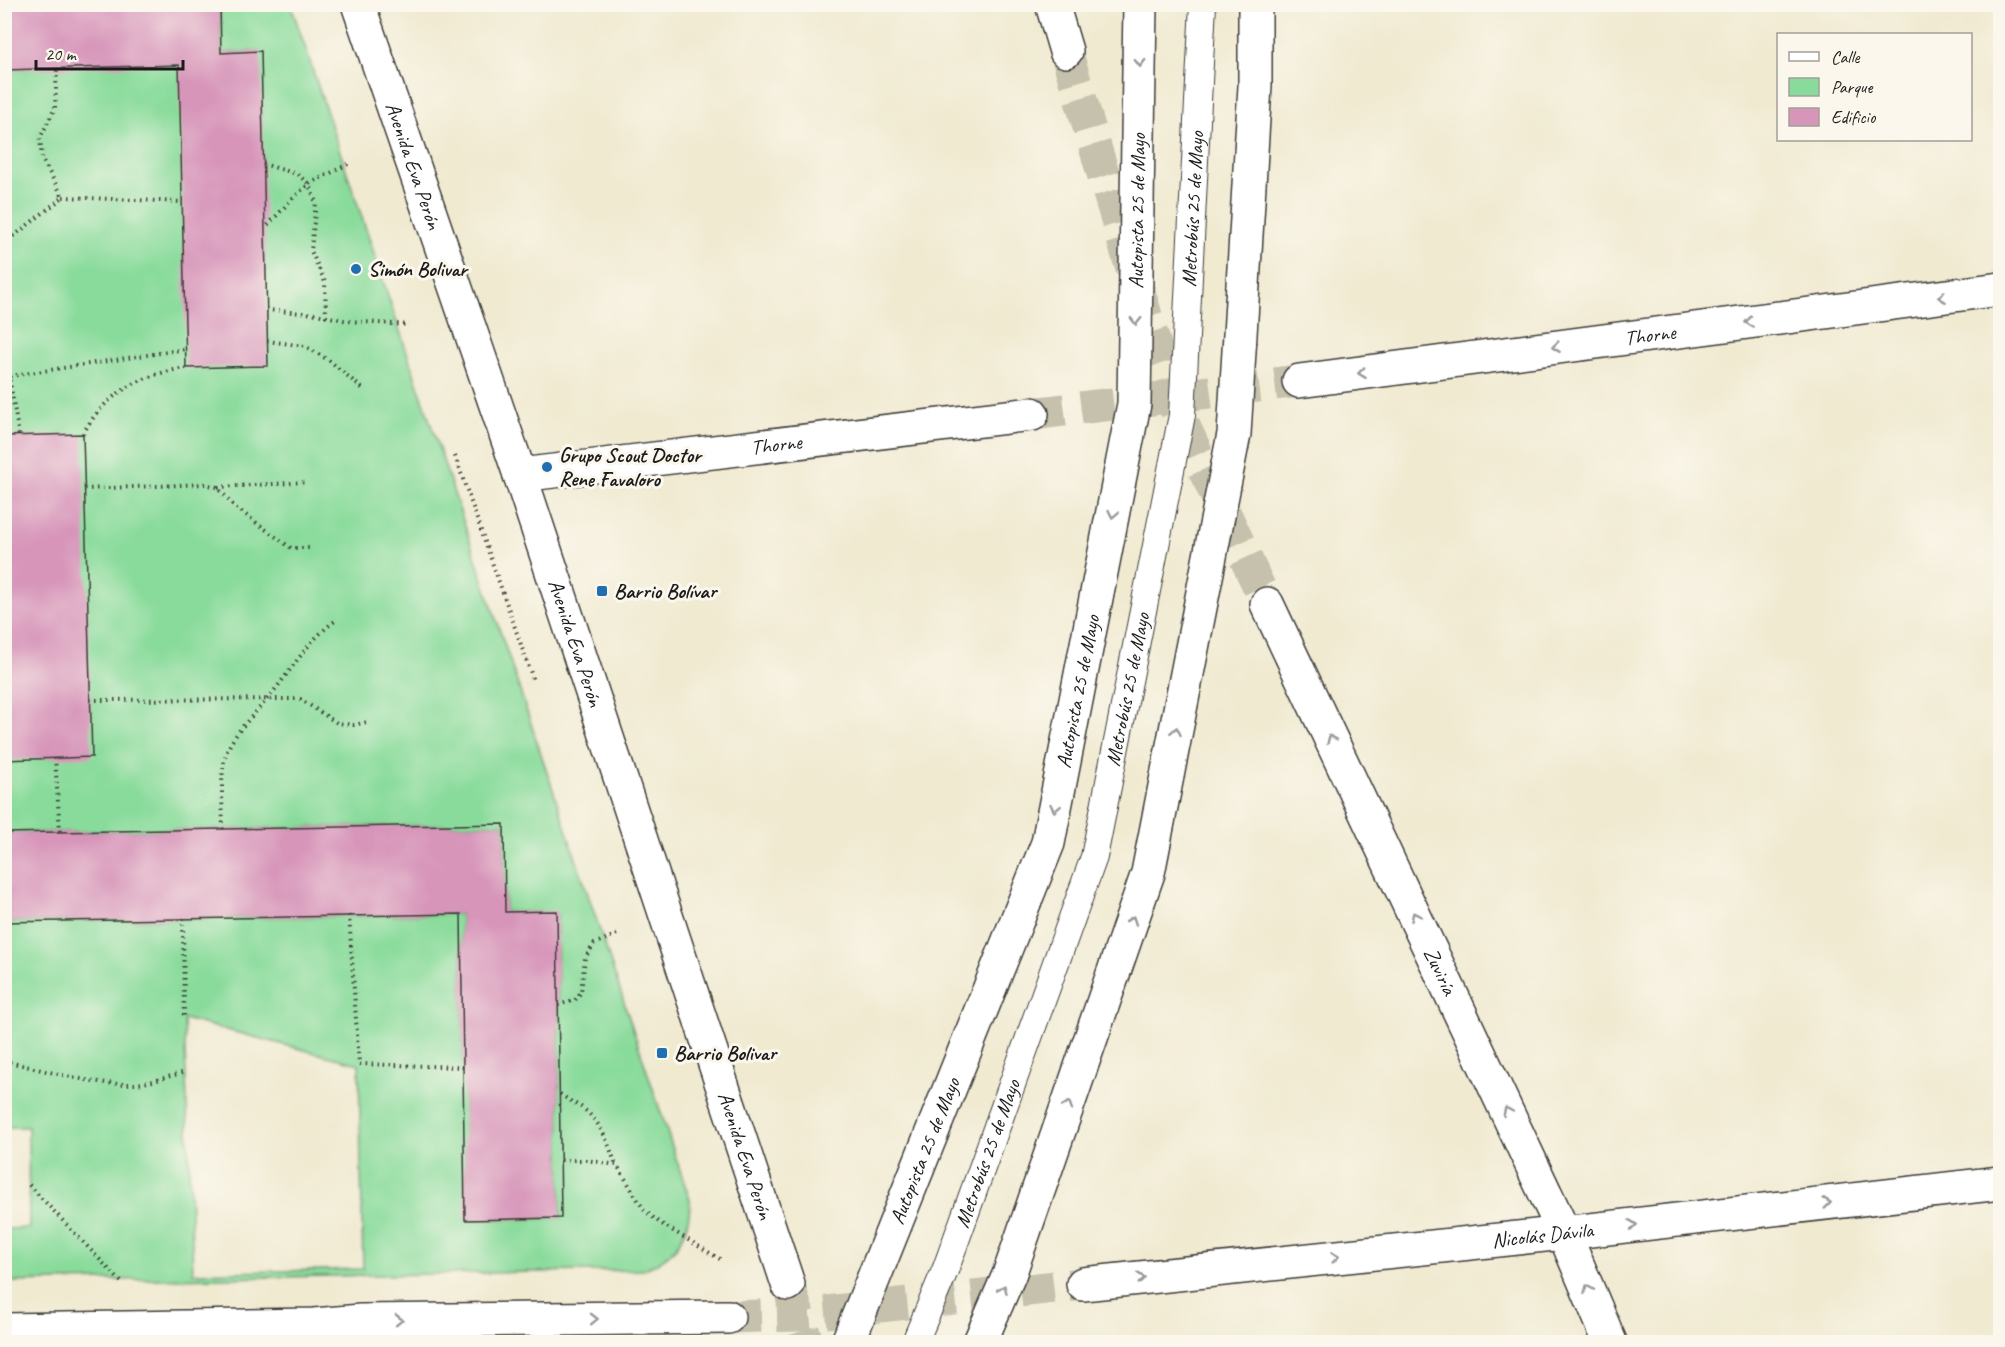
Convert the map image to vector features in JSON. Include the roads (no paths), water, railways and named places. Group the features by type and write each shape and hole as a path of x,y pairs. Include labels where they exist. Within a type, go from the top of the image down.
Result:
{"main road":[{"name":"Avenida Eva Perón","path":"358,4 520,475 788,1284"},
{"path":"1052,4 1066,51"},
{"name":"Autopista 25 de Mayo","path":"848,1342 1048,843 1134,404 1140,4"},
{"path":"980,1342 1009,1275 1150,861 1234,434 1255,86 1255,4"},
{"name":"Thorne","path":"1299,381 2001,290"},
{"name":"Thorne","path":"520,475 1032,414"},
{"name":"Zuviría","path":"1267,603 1564,1233 1610,1342"},
{"name":"Nicolás Dávila","path":"1083,1284 1564,1233 2001,1183"},
{"path":"4,1330 314,1325 361,1332 728,1317"}],"lane":[{"name":"Metrobús 25 de Mayo","path":"915,1342 946,1268 1094,856 1182,415 1203,4"}],"tunnel":[{"path":"1066,51 1171,398 1267,604"},
{"path":"1032,414 1299,381"},
{"path":"788,1284 807,1342"},
{"path":"728,1317 798,1315 1083,1284"}],"place":[{"name":"Simón Bolivar","path":"356,269"},
{"name":"Grupo Scout Doctor Rene Favaloro","path":"547,467"},
{"name":"Barrio Bolívar","path":"602,591"},
{"name":"Barrio Bolivar","path":"662,1053"}]}
